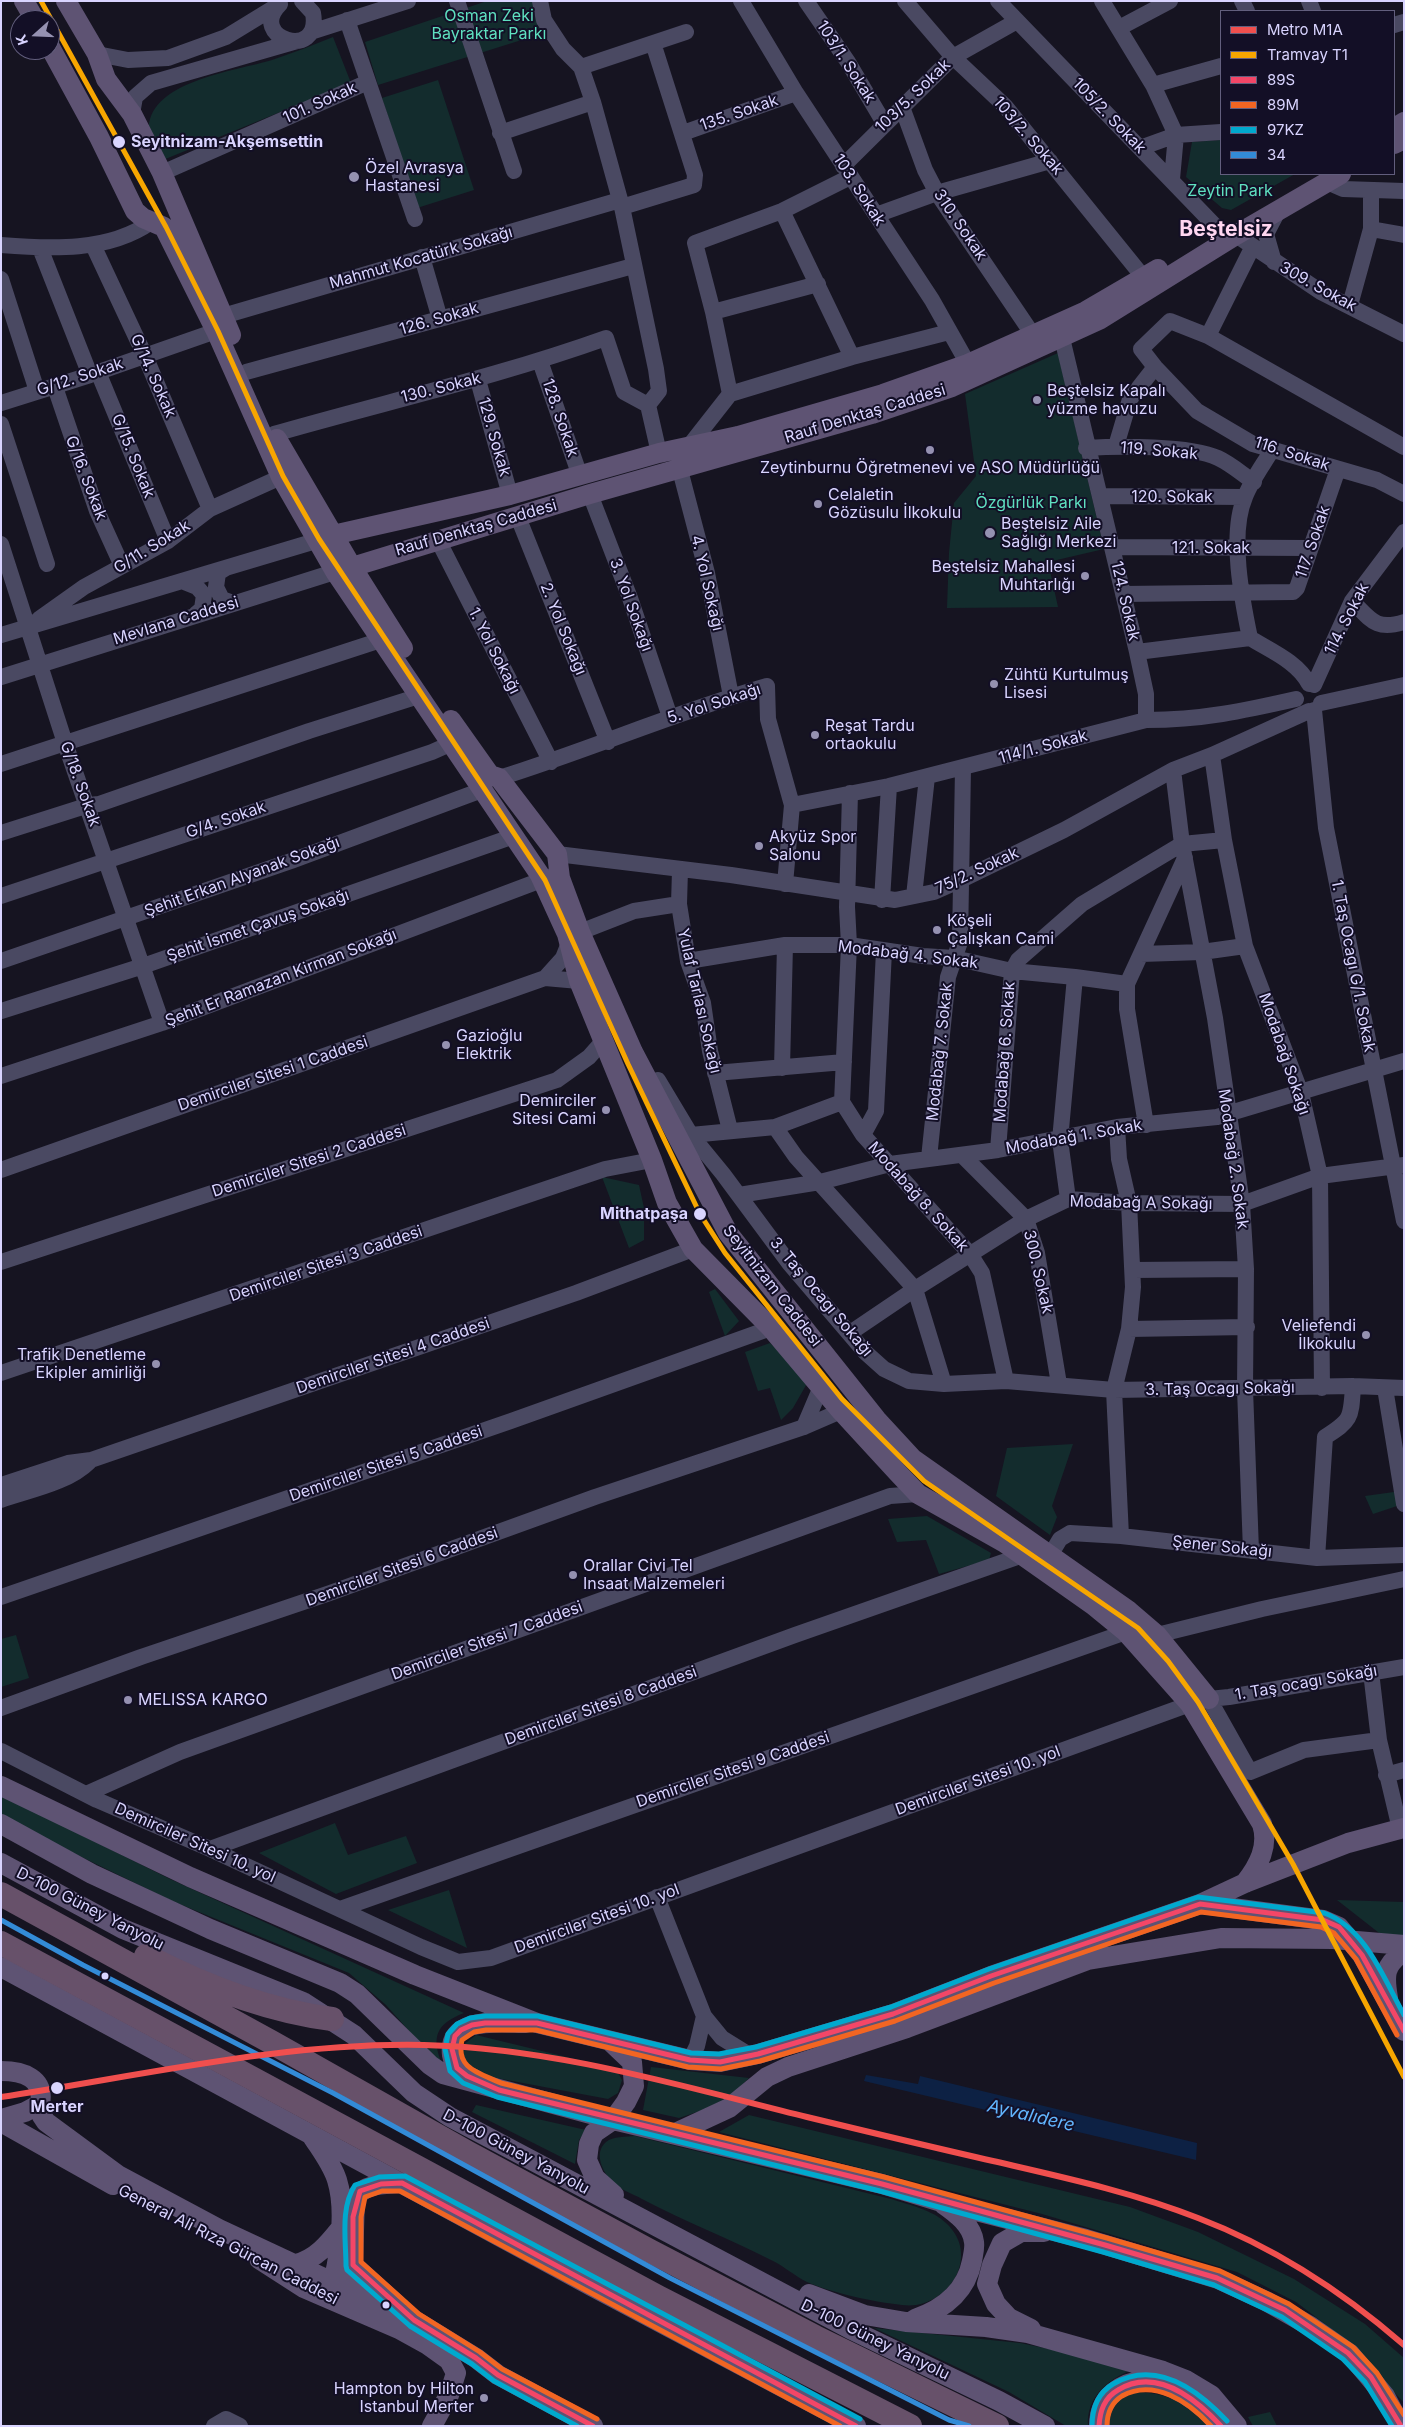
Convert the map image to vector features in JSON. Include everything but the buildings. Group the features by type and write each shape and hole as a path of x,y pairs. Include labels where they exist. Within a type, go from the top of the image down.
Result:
{"highway":[{"path":"11,1899 42,1907 162,1965 233,1993 300,2013 332,2019"},
{"path":"11,1899 476,2157 650,2251 815,2337 997,2426"},
{"path":"1,1943 649,2293 910,2426"}],"main road":[{"name":"Seyitnizam Caddesi","path":"70,2 96,54 106,79 132,114 162,173 281,477 325,538"},
{"name":"Seyitnizam Caddesi","path":"57,60 99,137 135,211 164,228 220,324 246,372 325,538 381,640 514,836 553,869"},
{"name":"Rauf Denktaş Caddesi","path":"975,370 1062,338 1124,306 1228,233 1278,210 1328,176"},
{"name":"Rauf Denktaş Caddesi","path":"344,570 590,494 689,467 741,444 824,420 952,387 975,370 1033,336 1086,311 1328,176"},
{"name":"Rauf Denktaş Caddesi","path":"325,538 510,495 690,445 741,444"},
{"name":"Seyitnizam Caddesi","path":"344,570 461,736 490,775 498,778 553,869 578,935 633,1052 728,1233 877,1420 913,1459 962,1495 1051,1554 1129,1611 1157,1635 1199,1701 1262,1824 1264,1840 1259,1865 1246,1883"},
{"name":"Seyitnizam Caddesi","path":"578,935 579,981 652,1160 667,1204 693,1249 771,1328 841,1411 918,1494 1005,1543 1093,1605 1126,1632 1199,1701"},
{"path":"1,1786 190,1877 415,1975 537,2023 690,2060 720,2062 751,2056 893,2014 991,1976 1209,1905 1246,1883 1348,1843 1402,1829"},
{"path":"1,1824 92,1874 210,1929 340,1983 357,1994 430,2065 443,2074 613,2120 882,2184 941,2202 1086,2239 1218,2278 1266,2301 1310,2326 1350,2354 1385,2396 1401,2426"},
{"name":"D-100 Güney Yanyolu","path":"1,1863 123,1929 303,2002 332,2019 354,2036 414,2093 431,2105 644,2221 850,2329 999,2400 1045,2426"},
{"path":"1209,1905 1227,1913 1229,1920 1221,1938"},
{"path":"1209,1905 1323,1920 1339,1927 1362,1955 1404,2031"},
{"path":"673,2134 729,2108 767,2077 788,2067 907,2028 1088,1960 1221,1938 1333,1939 1404,1945"},
{"path":"1388,2002 1385,1976 1389,1964 1404,1951"},
{"path":"1,1967 856,2426"},
{"path":"499,2090 467,2076 457,2068 452,2049 456,2036 461,2030 472,2025 537,2023"},
{"path":"609,2041 632,2062 634,2086 626,2102 613,2120 594,2133 589,2144 587,2160 595,2178 644,2221"},
{"name":"General Ali Rıza Gürcan Caddesi","path":"1,2071 17,2072 34,2078 40,2091 42,2116 46,2122 118,2175 219,2230 296,2264 338,2293 428,2345 449,2360 456,2374 449,2395"},
{"path":"1,2120 25,2112 40,2104"},
{"name":"General Ali Rıza Gürcan Caddesi","path":"1,2120 112,2184 266,2263 304,2288 338,2293 414,2320 476,2358 498,2376 593,2426"},
{"path":"311,2134 332,2166 338,2181 341,2201 338,2293"},
{"path":"338,2293 353,2265 355,2198 367,2188 402,2183"},
{"path":"906,2322 936,2310 951,2300 962,2286 971,2268 974,2241 959,2215 941,2202"},
{"path":"296,2264 309,2260 340,2229"},
{"path":"1048,2338 1009,2318 996,2304 987,2284 992,2265 1002,2243 1021,2232 1045,2232 1086,2239"},
{"path":"353,2265 414,2320"},
{"path":"748,2275 775,2279 833,2304 866,2315 906,2322 986,2327 1048,2338 1163,2371 1186,2380 1211,2395 1237,2426"},
{"path":"432,2426 449,2395 470,2376 482,2374 498,2376"},
{"path":"1099,2426 1102,2406 1107,2398 1116,2390 1140,2381 1154,2382 1187,2395 1221,2426"}],"street":[{"path":"132,114 135,97 151,83 297,41 311,32 408,1"},
{"path":"457,1 514,171"},
{"path":"540,1 544,20 563,49 580,67 593,102 621,204 633,266 649,328 656,369 659,391 648,405 659,453"},
{"name":"103. Sokak","path":"740,1 796,93 932,300 949,332 975,370"},
{"name":"103/1. Sokak","path":"806,1 848,62 884,123"},
{"name":"103/2. Sokak","path":"905,1 952,57 1005,106 1144,278"},
{"name":"105/2. Sokak","path":"998,1 1140,148 1228,233"},
{"path":"1102,1 1153,85 1176,135 1172,179"},
{"path":"1119,28 1170,1"},
{"path":"282,2 272,15 274,29 283,39 297,41"},
{"path":"96,54 128,60 168,58 226,37 282,2"},
{"path":"306,3 347,20 415,219"},
{"path":"306,3 314,20 311,32"},
{"name":"103/5. Sokak","path":"847,171 884,123 952,57 1017,21"},
{"path":"580,67 686,32"},
{"path":"653,43 683,133"},
{"path":"1153,85 1220,66"},
{"name":"101. Sokak","path":"162,173 368,82"},
{"name":"135. Sokak","path":"683,133 796,93"},
{"path":"500,133 593,102"},
{"name":"310. Sokak","path":"902,107 925,170 937,193 1033,336"},
{"path":"1140,148 1176,135 1220,132"},
{"name":"Mahmut Kocatürk Sokağı","path":"220,324 422,257 694,185 695,175 683,133"},
{"path":"876,215 937,193 1050,161"},
{"path":"730,394 713,312 695,243 782,211 847,171"},
{"path":"1328,176 1343,189 1404,191"},
{"path":"1350,305 1371,229 1371,190"},
{"path":"1274,262 1266,234 1278,210"},
{"path":"782,211 852,357"},
{"path":"1,245 40,248 92,245 126,236 151,222"},
{"path":"1371,229 1404,235"},
{"name":"309. Sokak","path":"1228,233 1321,292 1404,334"},
{"name":"G/14. Sokak","path":"92,245 145,356 210,509"},
{"name":"G/15. Sokak","path":"40,248 168,541"},
{"path":"1252,248 1208,336 1404,447"},
{"path":"422,257 440,319"},
{"name":"126. Sokak","path":"246,372 633,266"},
{"path":"1,279 37,391"},
{"path":"713,312 818,284"},
{"name":"116. Sokak","path":"1208,336 1170,321 1141,349 1155,367 1197,411 1253,444 1377,480 1404,494"},
{"name":"G/12. Sokak","path":"1,403 55,387 145,356 220,324"},
{"path":"690,445 730,394 852,357 949,332"},
{"name":"130. Sokak","path":"274,434 382,403 478,380 606,338 624,392 648,405"},
{"name":"124. Sokak","path":"1062,338 1086,448 1113,547 1137,652 1146,694 1146,720"},
{"name":"128. Sokak","path":"540,361 580,476"},
{"path":"1116,446 1130,399 1155,367"},
{"name":"129. Sokak","path":"478,380 510,495"},
{"name":"G/16. Sokak","path":"55,387 97,511 122,566"},
{"path":"1,424 48,564"},
{"name":"4. Yol Sokağı","path":"690,445 689,467 731,696"},
{"name":"119. Sokak","path":"1086,448 1116,446 1191,451 1218,458 1254,482"},
{"path":"1250,638 1240,593 1239,524 1244,497 1272,450"},
{"name":"117. Sokak","path":"1240,593 1293,592 1297,588 1309,548 1338,469"},
{"name":"G/11. Sokak","path":"29,627 84,587 168,541 210,509 281,477"},
{"name":"3. Yol Sokağı","path":"590,494 630,598 670,718"},
{"name":"120. Sokak","path":"1100,496 1244,497"},
{"name":"2. Yol Sokağı","path":"518,517 608,742"},
{"path":"1,635 325,538"},
{"name":"1. Yol Sokağı","path":"438,540 551,762"},
{"name":"114. Sokak","path":"1312,685 1352,601 1370,574 1402,540"},
{"name":"G/18. Sokak","path":"1,544 41,662 65,743 162,1023"},
{"name":"121. Sokak","path":"1113,547 1309,548"},
{"path":"226,568 218,573 216,587 222,599 233,603"},
{"name":"Mevlana Caddesi","path":"1,676 196,614 344,570"},
{"path":"182,581 197,587 204,595 202,609 196,614"},
{"path":"1123,594 1240,593"},
{"path":"1352,601 1378,625 1387,627 1404,622"},
{"path":"1137,652 1250,638 1296,667 1322,695 1315,708 1299,706 1296,699 1298,690 1312,685"},
{"path":"1,764 381,640"},
{"name":"75/2. Sokak","path":"553,869 680,870 731,875 882,900 895,900 934,892 1064,830 1173,770 1212,755 1315,708 1404,685"},
{"name":"5. Yol Sokağı","path":"498,778 608,742 731,696 768,686 768,719 792,805 785,884"},
{"path":"1,833 99,804 309,731 419,696"},
{"name":"114/1. Sokak","path":"792,805 927,777 1146,720 1186,720 1226,715 1296,699"},
{"name":"1. Taş Ocagı G/1. Sokak","path":"1315,708 1326,828 1372,1070 1398,1166 1404,1221"},
{"name":"G/4. Sokak","path":"1,896 432,752 450,744"},
{"name":"Modabağ Sokağı","path":"1212,755 1224,840 1245,946 1301,1093 1320,1176 1322,1388"},
{"name":"Modabağ 7. Sokak","path":"929,1158 948,977 960,942 963,768"},
{"name":"Modabağ 2. Sokak","path":"1173,770 1183,851 1214,1018 1242,1204 1246,1269 1245,1389 1251,1551"},
{"path":"914,896 927,777"},
{"path":"882,900 889,786"},
{"name":"Şehit Erkan Alyanak Sokağı","path":"1,961 127,918 482,790"},
{"path":"850,793 849,945 842,1102 862,1135"},
{"name":"Şehit İsmet Çavuş Sokağı","path":"1,1011 143,966 514,836"},
{"name":"Modabağ 6. Sokak","path":"998,1150 1012,971 1018,960 1082,904 1183,851 1224,840"},
{"path":"1146,1125 1127,1009 1127,984 1183,851"},
{"name":"Şehit Er Ramazan Kirman Sokağı","path":"1,1076 162,1023 350,951 553,869"},
{"name":"Yulaf Tarlası Sokağı","path":"680,870 679,904 688,960 703,1003 710,1051 730,1130"},
{"path":"578,935 634,910 679,904"},
{"name":"Demirciler Sitesi 1 Caddesi","path":"545,978 563,958 578,935"},
{"name":"3. Taş Ocagı Sokağı","path":"578,935 638,1046 690,1136 740,1195 789,1263 865,1352 884,1368 909,1382 944,1384 1006,1381 1114,1390 1353,1386 1404,1388"},
{"path":"782,1068 785,945"},
{"name":"Modabağ 4. Sokak","path":"688,960 785,945 849,945 884,951 954,958 1012,971 1127,984"},
{"path":"1141,954 1202,952 1245,946"},
{"name":"Modabağ 8. Sokak","path":"884,951 876,1112 862,1135 970,1254 982,1273 1006,1381"},
{"path":"1068,1198 1060,1140 1075,977"},
{"name":"Demirciler Sitesi 1 Caddesi","path":"1,1170 545,978 579,981"},
{"name":"Demirciler Sitesi 2 Caddesi","path":"1,1262 557,1080 589,1057 604,1040"},
{"path":"715,1073 844,1062"},
{"name":"Modabağ 1. Sokak","path":"740,1195 820,1182 890,1164 1060,1140 1117,1127 1228,1114 1404,1062"},
{"path":"690,1136 730,1130 775,1127 842,1102"},
{"path":"775,1127 796,1157 915,1289 944,1384"},
{"path":"1117,1127 1119,1159 1129,1203 1133,1270 1129,1329 1114,1390 1121,1536"},
{"name":"300. Sokak","path":"962,1155 1026,1219 1037,1253 1060,1384"},
{"name":"Demirciler Sitesi 3 Caddesi","path":"1,1373 605,1170 652,1160"},
{"name":"Modabağ A Sokağı","path":"850,1333 915,1289 1026,1219 1068,1198 1129,1203 1242,1204 1320,1176 1398,1166"},
{"name":"Demirciler Sitesi 4 Caddesi","path":"1,1485 68,1463 91,1460 576,1293 693,1249"},
{"path":"1133,1270 1246,1269"},
{"path":"1129,1329 1247,1326"},
{"name":"Demirciler Sitesi 5 Caddesi","path":"1,1597 511,1421 771,1328"},
{"path":"1317,1558 1325,1437 1346,1424 1351,1412 1353,1386"},
{"path":"804,1427 821,1387"},
{"path":"1385,1388 1404,1504"},
{"name":"Demirciler Sitesi 6 Caddesi","path":"1,1708 330,1593 595,1497 804,1427 841,1411"},
{"name":"Demirciler Sitesi 4 Caddesi","path":"1,1500 62,1478 82,1469 91,1460"},
{"path":"890,1496 898,1473"},
{"name":"Demirciler Sitesi 7 Caddesi","path":"86,1794 180,1752 890,1496 918,1494"},
{"name":"Şener Sokağı","path":"1051,1554 1060,1539 1070,1533 1121,1536 1317,1558 1404,1555"},
{"path":"992,1566 1005,1543"},
{"name":"Demirciler Sitesi 8 Caddesi","path":"210,1849 805,1632 1023,1555"},
{"path":"1157,1635 1262,1608 1404,1578"},
{"name":"Demirciler Sitesi 9 Caddesi","path":"340,1909 1126,1632"},
{"name":"1. Taş ocagı Sokağı","path":"1199,1701 1404,1667"},
{"path":"1371,1672 1379,1740 1386,1774 1402,1829"},
{"path":"1199,1701 1250,1772 1304,1750 1379,1740"},
{"name":"Demirciler Sitesi 10. yol","path":"1,1750 86,1794 421,1947 458,1962 491,1958 1199,1701"},
{"path":"1386,1774 1404,1770"},
{"path":"657,1897 704,2016 722,2038 751,2056"},
{"path":"690,2060 697,2046 704,2016"},
{"path":"214,2426 226,2419 240,2426"}],"green space":[{"name":"Osman Zeki Bayraktar Parkı","path":"487,1 533,1 544,33 378,85 365,42"},
{"path":"333,37 351,83 163,160 149,133 151,115 161,101 176,90 195,81 272,60"},
{"path":"438,80 474,190 417,208 382,98"},
{"name":"Zeytin Park","path":"1220,140 1220,175 1293,175 1231,210 1222,208 1186,177 1192,142"},
{"name":"Özgürlük Parkı","path":"1058,353 1104,549 1048,562 1058,607 947,608 949,553 954,503 976,476 965,394"},
{"path":"602,1177 639,1185 644,1208 644,1240 629,1248"},
{"path":"715,1289 739,1321 725,1336 709,1292"},
{"path":"770,1343 809,1380 793,1408 781,1420 770,1388 758,1391 745,1352"},
{"path":"1073,1444 1052,1506 1057,1517 1050,1535 996,1496 1007,1448"},
{"path":"1401,1491 1403,1504 1373,1514 1365,1496"},
{"path":"927,1516 991,1553 989,1560 939,1574 926,1540 897,1542 888,1519"},
{"path":"16,1635 29,1678 1,1687 1,1639"},
{"path":"1,1795 170,1879 464,2013 447,2022 438,2032 437,2046 442,2064 426,2050 386,2005 349,1973 172,1901 20,1827 1,1817"},
{"path":"335,1823 348,1855 406,1836 417,1863 336,1894 259,1853"},
{"path":"449,1890 467,1948 388,1910"},
{"path":"1337,1900 1404,1902 1404,1940 1388,1940"},
{"path":"476,2035 616,2069 622,2080 618,2093 608,2099 491,2077 462,2061 462,2046"},
{"path":"651,2067 749,2078 730,2097 703,2110 679,2118 643,2110"},
{"path":"476,2105 586,2130 579,2140 575,2164 472,2112"},
{"path":"749,2115 1130,2207 1198,2232 1294,2279 1365,2324 1404,2358 1404,2403 1346,2340 1296,2302 1237,2272 1042,2214 719,2132"},
{"path":"635,2136 891,2199 928,2211 941,2218 957,2237 961,2251 960,2265 954,2279 945,2291 933,2300 918,2305 879,2302 828,2290 807,2282 775,2262 615,2185 605,2173 601,2162 600,2151 602,2146 612,2139"},
{"path":"874,2328 1020,2343 1088,2357 1131,2370 1114,2379 1100,2391 1090,2407 1088,2426 1066,2426 1009,2392"},
{"path":"1139,2392 1170,2398 1194,2412 1211,2426 1109,2426 1111,2413 1117,2403 1126,2396"},
{"path":"1270,2412 1277,2426 1253,2426 1248,2417"}],"water":[{"name":"Ayvalıdere","path":"866,2075 918,2084 920,2076 1197,2143 1196,2160 864,2081"}],"metro line":[{"name":"M1A","path":"1,2097 212,2062 319,2049 424,2045 521,2053 570,2061 665,2081 1071,2179 1148,2200 1226,2230 1307,2272 1357,2307 1404,2345"}],"tram line":[{"name":"T1","path":"41,1 166,227 218,331 283,476 319,539 545,880 628,1064 700,1214 725,1253 842,1399 924,1481 1138,1628 1168,1661 1198,1702 1293,1864 1404,2077"}],"transit line":[{"name":"97KZ","path":"1392,2426 1365,2382 1343,2359 1282,2317 1214,2285 1103,2252 880,2191 497,2097 463,2083 450,2071 445,2049 448,2034 457,2024 470,2018 485,2016 538,2016 691,2053 719,2054 756,2047 891,2007 989,1969 1198,1897 1324,1913 1338,1920 1351,1930 1372,1956 1404,2015"},
{"name":"89S","path":"1401,2426 1371,2377 1348,2353 1285,2310 1217,2278 1105,2245 882,2184 499,2090 467,2076 457,2068 452,2049 455,2036 461,2030 472,2025 485,2023 537,2023 690,2060 720,2062 758,2054 893,2014 991,1976 1200,1904 1323,1920 1339,1927 1362,1955 1404,2031"},
{"name":"89M","path":"1397,2035 1356,1959 1334,1933 1321,1927 1201,1912 994,1983 895,2021 760,2061 721,2069 688,2067 536,2030 486,2030 474,2032 462,2040 461,2050 462,2058 471,2069 501,2083 884,2177 1220,2271 1289,2304 1353,2347 1377,2373 1404,2415"},
{"name":"34","path":"1,1920 83,1965 333,2093 670,2278 949,2420 969,2426"},
{"name":"97KZ","path":"577,2426 494,2381 472,2364 410,2326 347,2270 346,2214 350,2194 355,2185 379,2177 405,2176 860,2419"},
{"name":"89S","path":"593,2426 498,2375 476,2358 414,2320 353,2265 353,2217 360,2191 381,2184 402,2183 856,2426"},
{"name":"89M","path":"597,2419 502,2369 480,2352 419,2314 361,2262 361,2217 365,2197 382,2191 400,2191 840,2426"},
{"name":"97KZ","path":"1092,2426 1093,2414 1103,2392 1113,2384 1129,2377 1145,2375 1160,2377 1190,2389 1216,2409 1227,2421"},
{"name":"89S","path":"1099,2426 1100,2415 1104,2405 1113,2393 1132,2384 1146,2382 1160,2384 1187,2396 1211,2415 1221,2426"},
{"name":"89M","path":"1107,2426 1110,2409 1118,2399 1134,2391 1146,2390 1158,2391 1182,2401 1211,2426"}],"place":[{"name":"Seyitnizam-Akşemsettin","path":"119,142"},
{"name":"Özel Avrasya Hastanesi","path":"354,177"},
{"name":"Beştelsiz Kapalı yüzme havuzu","path":"1037,400"},
{"name":"Zeytinburnu Öğretmenevi ve ASO Müdürlüğü","path":"930,450"},
{"name":"Celaletin Gözüsulu İlkokulu","path":"818,504"},
{"name":"Beştelsiz Aile Sağlığı Merkezi","path":"990,533"},
{"name":"Beştelsiz Mahallesi Muhtarlığı","path":"1085,576"},
{"name":"Zühtü Kurtulmuş Lisesi","path":"994,684"},
{"name":"Reşat Tardu ortaokulu","path":"815,735"},
{"name":"Akyüz Spor Salonu","path":"759,846"},
{"name":"Köşeli Çalışkan Cami","path":"937,930"},
{"name":"Gazioğlu Elektrik","path":"446,1045"},
{"name":"Demirciler Sitesi Cami","path":"606,1110"},
{"name":"Mithatpaşa","path":"700,1214"},
{"name":"Veliefendi İlkokulu","path":"1366,1335"},
{"name":"Trafik Denetleme Ekipler amirliği","path":"156,1364"},
{"name":"Orallar Civi Tel Insaat Malzemeleri","path":"573,1575"},
{"name":"MELISSA KARGO","path":"128,1700"},
{"name":"Merter","path":"57,2088"},
{"name":"Hampton by Hilton Istanbul Merter","path":"484,2398"}],"district":[{"name":"Beştelsiz","path":"1226,230"}]}
